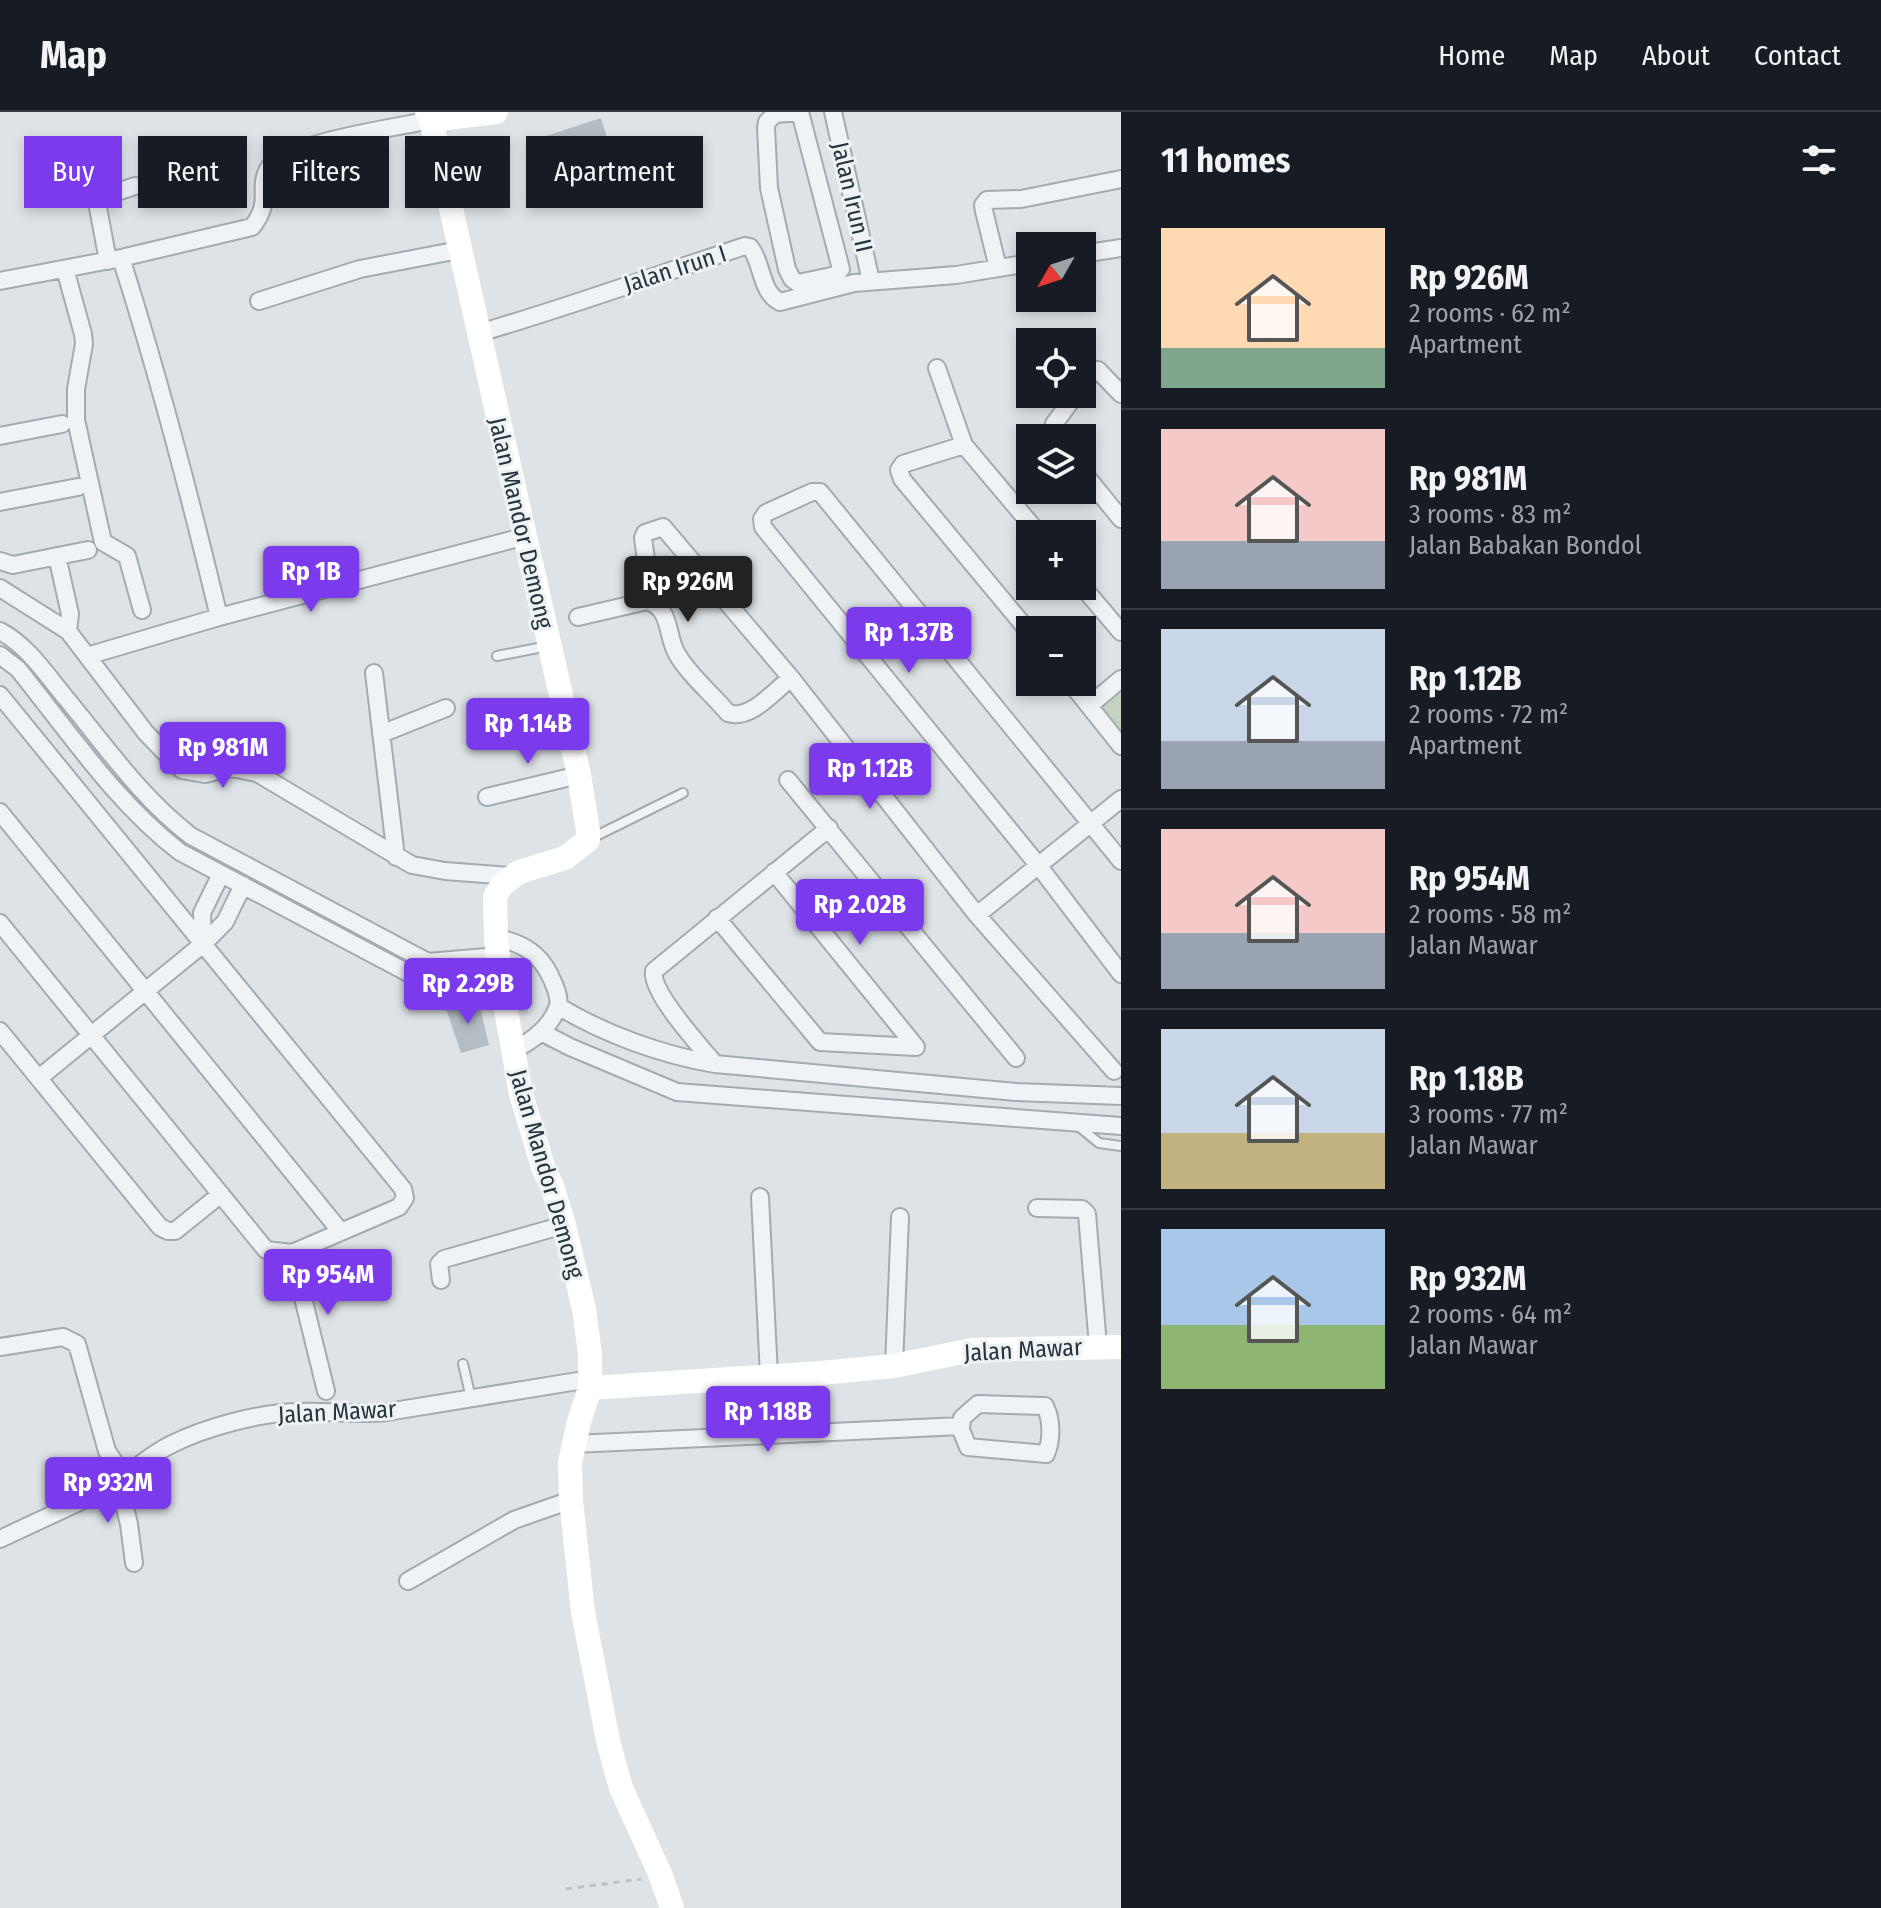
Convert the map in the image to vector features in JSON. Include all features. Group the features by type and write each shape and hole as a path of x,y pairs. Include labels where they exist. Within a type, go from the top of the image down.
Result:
{"main road":[{"path":"429,116 496,112"},
{"name":"Jalan Mandor Demong","path":"429,116 579,775 588,840"},
{"path":"511,876 565,858 588,840"},
{"name":"Jalan Mandor Demong","path":"511,876 495,897 498,956 525,1108 564,1225 584,1309 590,1354 590,1383 570,1462 583,1612 609,1745 621,1788 672,1908"},
{"name":"Jalan Mawar","path":"590,1383 821,1373 894,1366 972,1350 1110,1346"}],"street":[{"path":"800,112 841,269 836,275 798,283 787,269 769,188 766,128 767,122 775,114 800,112"},
{"name":"Jalan Irun II","path":"833,112 871,281"},
{"path":"0,281 115,260 252,227 264,210 265,177 269,167 284,155 429,116"},
{"path":"998,268 983,205 987,200 1021,199 1121,179"},
{"path":"135,186 102,197 97,202 115,260 146,334 219,617"},
{"name":"Jalan Irun I","path":"479,333 560,310 745,246 750,247 756,256 769,294 780,302 854,283 956,275 1016,265"},
{"path":"1096,252 1121,248"},
{"path":"259,301 360,269 459,250"},
{"path":"65,269 83,334 75,402 83,457 103,542 127,556 142,610"},
{"path":"937,368 964,445 1027,520"},
{"path":"1096,370 1121,394"},
{"path":"0,436 62,424"},
{"path":"964,445 903,464 899,470 902,479 1016,616"},
{"path":"0,502 78,487"},
{"path":"1096,488 1121,519"},
{"path":"1121,861 820,492 812,492 766,513 762,519 763,527 1038,865 1121,974"},
{"path":"791,678 747,713 728,713 678,657 665,616 652,602 643,538 645,533 663,527 791,678 977,915 1114,1071"},
{"path":"87,656 219,617 526,536"},
{"path":"0,561 13,565 88,550"},
{"path":"57,556 70,614 68,631"},
{"path":"0,588 68,631 146,733 182,770 205,774 231,768 257,773 412,865 511,876"},
{"path":"1094,600 1121,632"},
{"path":"578,617 652,602"},
{"path":"0,631 32,656 141,790 166,817 191,836 428,962 498,956"},
{"path":"0,655 18,669 153,831 180,852 425,982 498,956 512,940 539,958 558,993 558,1006 541,1032 532,1041 514,1050"},
{"path":"374,673 396,857"},
{"path":"1090,705 1121,679"},
{"path":"0,695 403,1189 405,1198 399,1207 292,1253 266,1250 0,923"},
{"path":"1082,696 1121,746"},
{"path":"381,734 446,708"},
{"path":"64,726 79,714"},
{"path":"487,797 579,775"},
{"path":"788,780 1016,1058"},
{"path":"977,915 1121,799"},
{"path":"0,812 341,1232"},
{"path":"715,1064 674,1012 652,977 654,971 829,828"},
{"path":"717,918 820,1042 916,1047 774,872"},
{"path":"203,944 202,913 221,874"},
{"path":"39,1078 203,944 225,922 243,885"},
{"path":"558,1006 582,1021 683,1059 1016,1092 1121,1096"},
{"path":"570,1047 582,1021"},
{"path":"0,1031 160,1227 175,1231 221,1194"},
{"path":"541,1032 677,1092 1121,1126"},
{"path":"760,1197 769,1375"},
{"path":"1037,1208 1082,1209 1087,1214 1110,1346"},
{"path":"894,1366 900,1217"},
{"path":"441,1280 439,1264 444,1259 564,1225"},
{"path":"292,1253 326,1391"},
{"path":"0,1347 63,1337 77,1344 107,1451 121,1478 134,1563"},
{"name":"Jalan Mawar","path":"0,1539 92,1496 169,1445 262,1416 301,1412 357,1415 387,1412 590,1383"},
{"path":"978,1404 1038,1404 1048,1411 1048,1449 1046,1454 1041,1455 971,1448 965,1441 961,1426 964,1414 978,1404"},
{"path":"573,1444 961,1426"},
{"path":"408,1581 514,1520 571,1500"}],"lane":[{"path":"497,656 549,646"},
{"path":"588,840 683,793"},
{"path":"1073,1122 1099,1143 1121,1146"},
{"path":"463,1364 471,1398"}],"path":[{"path":"566,1889 661,1876"}],"green space":[{"path":"1121,687 1121,735 1098,707"}],"building":[{"path":"601,118 607,136 546,136"},
{"path":"478,999 489,1045 461,1053 446,1009"}]}
